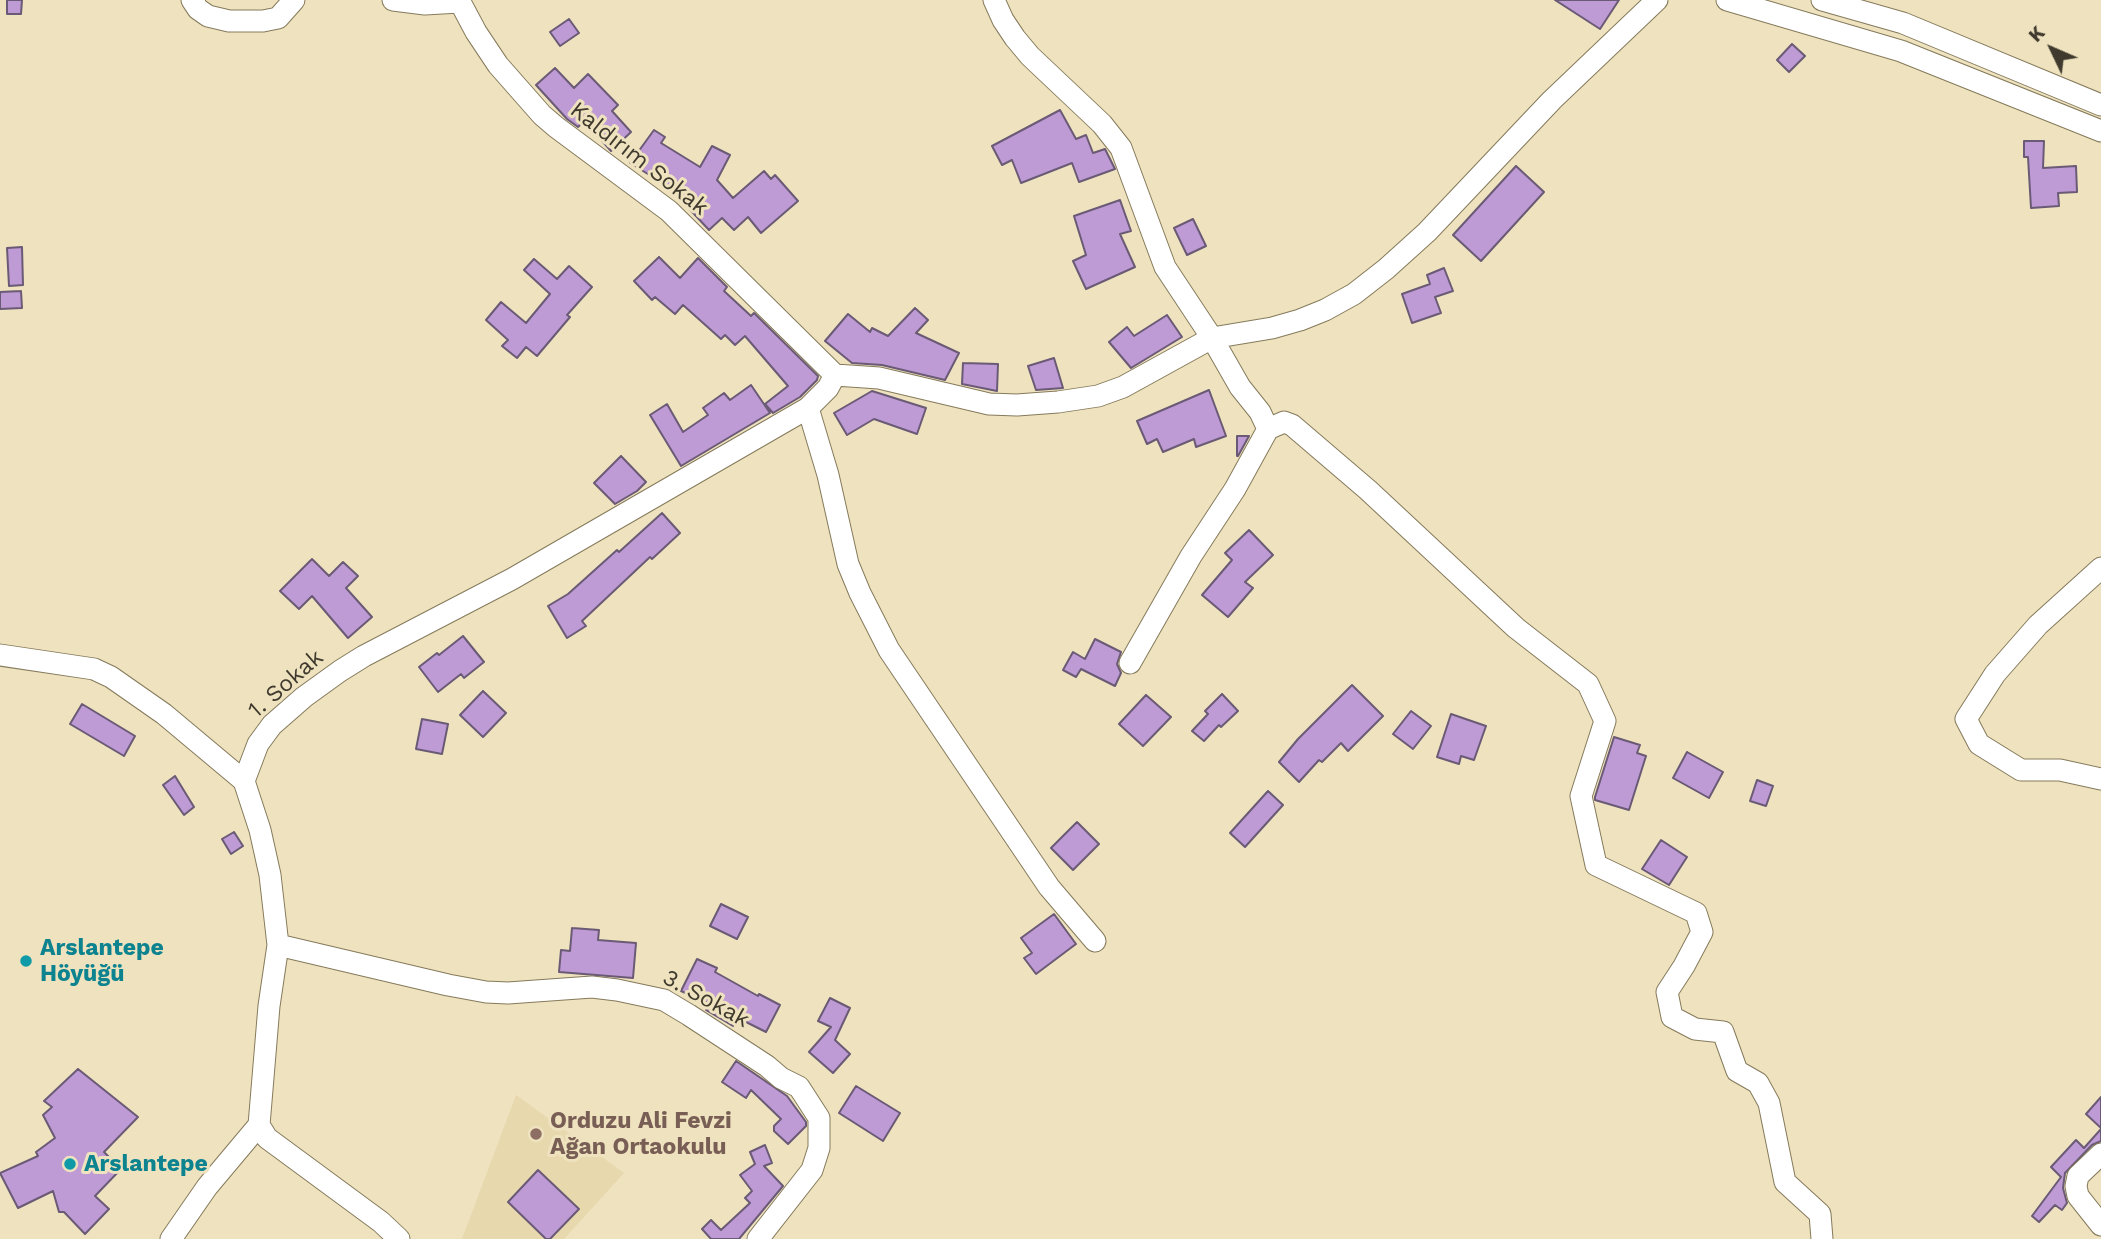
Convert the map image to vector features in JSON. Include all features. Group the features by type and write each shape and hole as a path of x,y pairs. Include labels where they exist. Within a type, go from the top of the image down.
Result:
{"street":[{"path":"192,0 198,9 208,16 229,20 264,21 278,18 294,0"},
{"path":"393,0 425,4 459,1"},
{"path":"995,0 1003,20 1030,56 1102,124 1121,148 1165,267 1212,338 1226,366 1260,412 1268,429"},
{"path":"835,375 879,378 989,404 1058,402 1098,396 1123,387 1212,338 1272,328 1300,320 1354,294 1386,269 1427,232 1552,100 1657,0"},
{"path":"1727,0 1901,51 2101,131"},
{"path":"1822,0 1903,23 2101,105"},
{"name":"Kaldırım Sokak","path":"459,1 498,65 542,115 669,211 835,375"},
{"name":"1. Sokak","path":"244,780 258,744 272,726 304,697 340,671 512,579 808,408 828,388 835,375"},
{"path":"808,408 828,475 848,564 889,650 1049,887 1095,941"},
{"path":"1130,663 1268,429 1284,422 1292,425 1368,490 1516,628 1588,684 1605,721 1581,796 1596,865 1696,913 1702,932 1667,992 1672,1017 1695,1029 1723,1032 1737,1072 1758,1083 1769,1103 1785,1182 1820,1214 1822,1239"},
{"path":"2101,568 2038,625 2003,664 1966,719 1979,744 2021,770 2060,769 2101,779"},
{"path":"0,655 81,667 111,677 164,714 244,780 260,830 270,875 278,945 269,1006 259,1125 206,1187 185,1222 171,1239"},
{"name":"3. Sokak","path":"278,945 486,992 508,993 570,987 617,989 664,1000 689,1015 781,1078 799,1087 819,1118 819,1148 812,1170 758,1239"},
{"path":"259,1125 267,1138 381,1222 399,1239"},
{"path":"2101,1154 2078,1176 2076,1186 2078,1196 2101,1225"}],"shaded area":[{"name":"Orduzu Ali Fevzi Ağan Ortaokulu","path":"516,1095 624,1173 564,1239 462,1239"}],"building":[{"path":"7,0 22,0 21,14 7,14"},
{"path":"1555,0 1619,0 1600,29"},
{"path":"569,19 579,33 560,46 550,32"},
{"path":"1792,44 1805,56 1789,72 1777,60"},
{"path":"555,68 574,88 588,74 618,105 612,111 631,132 611,151 584,121 578,127 567,119 536,85"},
{"path":"1060,110 1076,139 1086,135 1093,153 1105,149 1115,169 1079,182 1072,163 1021,183 1012,160 1002,165 992,146"},
{"path":"654,130 665,137 661,143 700,167 712,146 730,155 717,180 733,198 764,171 771,179 775,175 798,201 761,233 748,217 734,230 722,218 709,230 669,187 630,163"},
{"path":"2024,141 2044,141 2043,168 2076,166 2077,192 2058,193 2059,206 2031,208 2028,157 2024,157"},
{"path":"1516,166 1544,192 1481,261 1453,235"},
{"path":"1120,200 1131,231 1120,234 1135,267 1086,289 1073,261 1086,255 1074,216"},
{"path":"1193,219 1206,246 1187,255 1174,228"},
{"path":"22,247 23,285 9,286 7,248"},
{"path":"659,257 680,278 698,258 727,287 724,291 751,316 754,313 818,376 817,380 800,397 773,413 765,404 788,386 745,336 735,345 725,335 721,339 683,305 675,314 655,297 652,300 634,281"},
{"path":"534,259 557,279 569,266 592,287 537,356 526,347 517,358 502,346 508,340 486,320 501,302 526,323 550,294 524,270"},
{"path":"1444,268 1453,291 1435,297 1441,313 1412,323 1402,294 1430,284 1427,275"},
{"path":"21,291 22,308 0,309 0,292"},
{"path":"915,308 928,320 916,333 959,353 945,380 882,365 852,363 825,341 848,314 870,332 872,328 888,336"},
{"path":"1167,315 1182,337 1131,368 1109,342 1127,327 1134,336"},
{"path":"1054,358 1063,388 1036,390 1028,366"},
{"path":"963,363 998,364 997,391 962,384"},
{"path":"751,385 770,413 681,466 650,415 667,404 683,432 708,415 703,408 724,393 730,400"},
{"path":"1209,390 1226,436 1196,447 1194,439 1163,452 1157,439 1147,444 1137,421"},
{"path":"872,391 926,408 917,434 874,419 847,435 834,413"},
{"path":"1237,436 1249,436 1238,456 1237,456"},
{"path":"621,456 646,482 637,491 615,504 594,483"},
{"path":"662,513 680,533 652,559 650,557 582,621 586,626 567,638 548,606 568,594"},
{"path":"1249,530 1273,555 1245,582 1253,588 1228,617 1202,595 1232,560 1225,553"},
{"path":"312,559 329,576 343,562 358,576 346,588 372,617 348,638 312,596 299,609 280,591"},
{"path":"463,636 484,662 464,678 461,674 438,692 419,667"},
{"path":"1095,639 1121,652 1117,664 1121,673 1115,686 1081,669 1076,677 1063,670 1073,652 1085,659"},
{"path":"1352,685 1383,716 1348,751 1341,743 1322,762 1319,760 1299,782 1279,762"},
{"path":"483,691 506,713 483,737 460,715"},
{"path":"1222,694 1238,711 1204,741 1192,731 1208,714 1205,711"},
{"path":"1146,695 1171,717 1143,746 1119,724"},
{"path":"82,704 135,736 124,756 70,724"},
{"path":"1411,711 1431,726 1413,749 1393,734"},
{"path":"1451,714 1486,726 1474,760 1461,756 1459,764 1437,757"},
{"path":"422,719 448,724 442,754 416,749"},
{"path":"1614,737 1640,745 1637,753 1646,756 1629,810 1595,800"},
{"path":"1687,752 1723,772 1709,798 1673,778"},
{"path":"175,776 194,807 184,815 163,785"},
{"path":"1757,780 1773,786 1766,806 1750,801"},
{"path":"1268,791 1283,805 1245,847 1230,833"},
{"path":"1077,822 1099,844 1073,870 1051,848"},
{"path":"234,832 243,846 231,854 222,839"},
{"path":"1661,840 1687,857 1669,885 1642,869"},
{"path":"721,904 748,917 737,939 710,926"},
{"path":"1054,914 1076,944 1036,974 1024,958 1032,953 1021,938"},
{"path":"572,928 599,930 598,940 636,943 633,978 559,972 561,950 570,951"},
{"path":"697,959 717,968 715,972 758,996 759,994 780,1005 766,1032 738,1018 733,1026 706,1010 710,1004 681,991"},
{"path":"830,998 850,1008 835,1040 850,1054 833,1073 809,1052 831,1027 818,1021"},
{"path":"736,1061 787,1096 806,1122 806,1126 788,1144 774,1131 774,1126 781,1119 751,1090 746,1098 722,1082"},
{"path":"78,1069 138,1117 104,1152 121,1169 95,1196 109,1209 85,1234 64,1212 59,1212 53,1191 18,1208 0,1173 38,1156 36,1152 55,1138 43,1115 52,1107 44,1101"},
{"path":"856,1086 900,1113 883,1141 839,1113"},
{"path":"2101,1097 2101,1128 2086,1114"},
{"path":"2101,1129 2101,1141 2092,1145 2065,1173 2063,1188 2067,1203 2062,1210 2055,1205 2039,1222 2032,1216 2061,1177 2051,1167 2076,1140 2084,1148"},
{"path":"765,1145 772,1163 764,1166 783,1186 739,1239 711,1239 702,1229 711,1220 721,1230 750,1203 745,1198 752,1191 740,1175 755,1164 750,1152"},
{"path":"538,1170 579,1209 550,1239 546,1239 508,1202"}],"place":[{"name":"Arslantepe Höyüğü","path":"26,961"},
{"name":"Orduzu Ali Fevzi Ağan Ortaokulu","path":"536,1134"},
{"name":"Arslantepe","path":"70,1164"}]}
